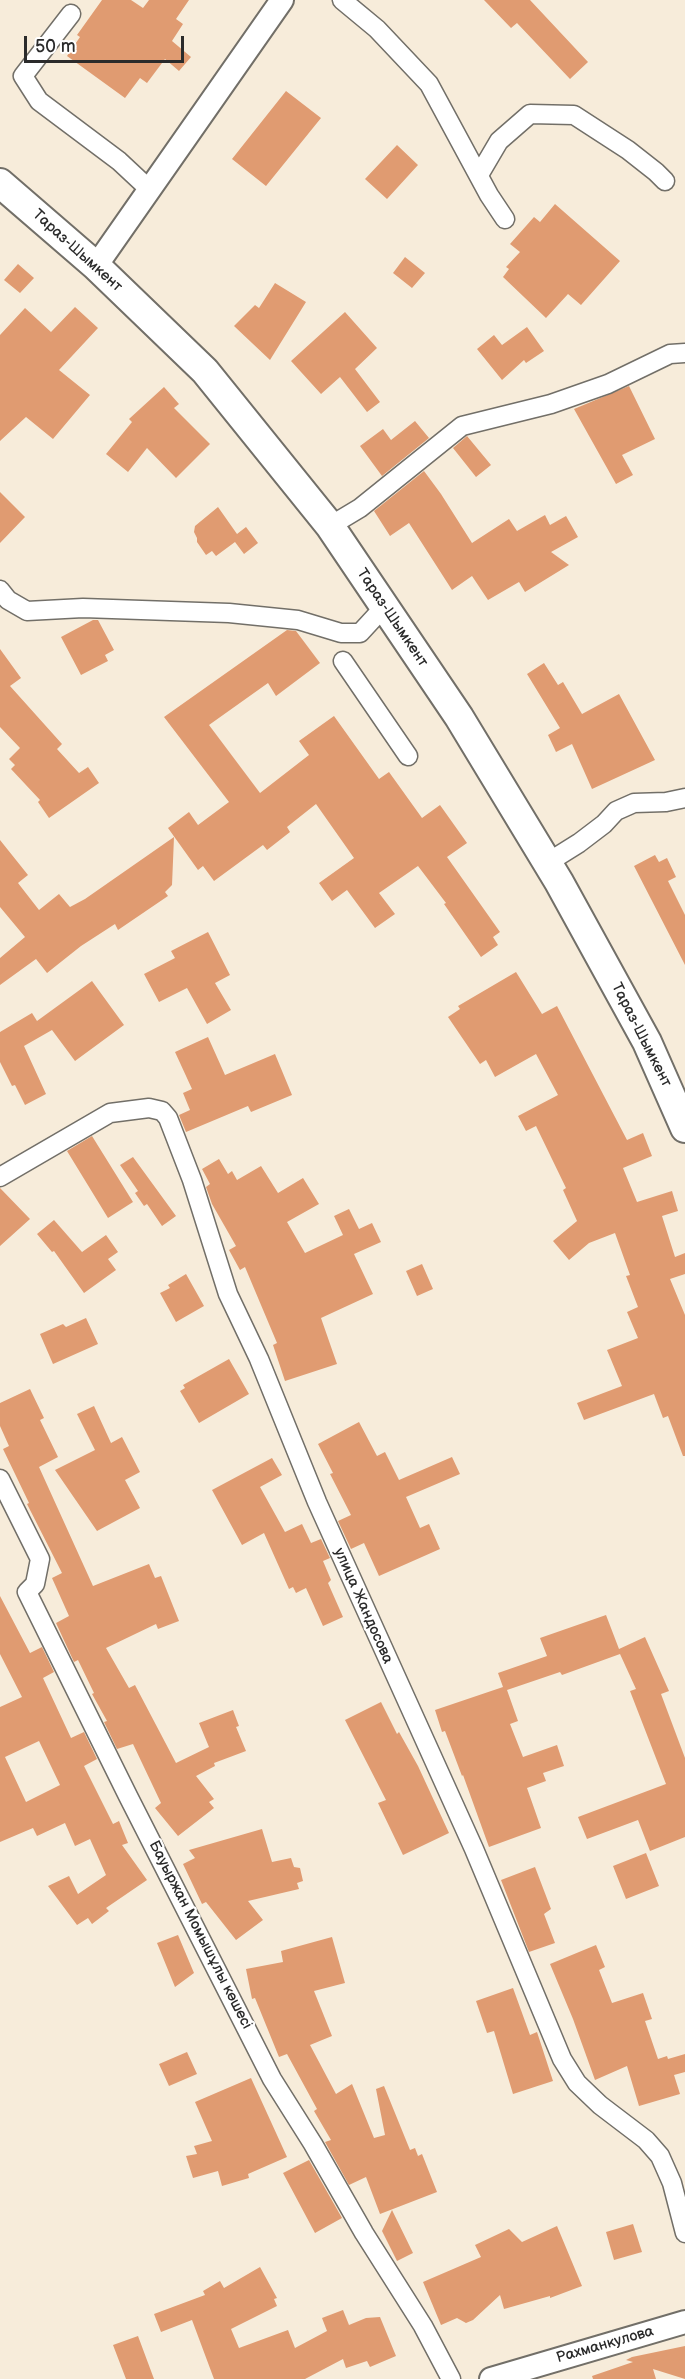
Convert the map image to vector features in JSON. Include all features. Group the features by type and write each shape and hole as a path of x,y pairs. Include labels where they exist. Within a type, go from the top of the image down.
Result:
{"main road":[{"name":"Тараз-Шымкент","path":"0,183 96,266 205,371 330,526 459,717 547,863 647,1042 685,1128"}],"street":[{"path":"342,0 377,29 429,84 505,219"},
{"path":"96,266 274,5"},
{"path":"71,14 23,76 39,100 119,161 149,189"},
{"path":"479,175 499,141 530,114 563,115 574,116 628,150 665,182"},
{"path":"330,526 360,508 462,426 551,404 608,384 670,354 685,353"},
{"path":"0,590 8,600 27,611 83,608 229,612 298,620 341,633 360,633 384,607"},
{"path":"343,661 408,756"},
{"path":"547,863 588,837 604,824 615,810 634,803 666,802 685,798"},
{"name":"улица Жандосова","path":"0,1177 110,1113 149,1108 162,1111 168,1118 192,1180 228,1294 259,1359 321,1513 474,1849 562,2059 577,2083 600,2105 646,2140 660,2156 672,2183 685,2233"},
{"name":"Бауыржан Момышұлы көшесі","path":"0,1479 40,1560 35,1584 27,1592 128,1796 272,2079 313,2144 364,2233 423,2326 451,2379"},
{"name":"Рахманкулова","path":"491,2379 685,2322"}],"building":[{"path":"102,0 131,0 143,8 149,0 189,0 176,19 183,24 172,41 191,57 179,71 165,59 147,83 140,78 125,98 67,56 80,37 77,35"},
{"path":"484,0 530,0 588,62 570,79 517,23 511,28"},
{"path":"286,91 321,118 266,186 232,159"},
{"path":"397,145 418,165 387,199 365,179"},
{"path":"555,204 620,261 581,305 568,294 546,318 503,277 509,269 506,267 520,252 510,244 534,217 540,222"},
{"path":"405,257 425,273 412,288 393,273"},
{"path":"18,264 34,278 20,293 4,280"},
{"path":"275,283 306,302 270,360 234,326 255,305 259,308"},
{"path":"75,307 98,328 59,370 90,395 53,439 26,417 0,441 0,335 25,308 51,332"},
{"path":"345,312 377,348 355,369 380,402 367,412 340,377 321,394 291,361"},
{"path":"527,327 544,351 526,363 524,360 502,380 477,349 494,335 502,345"},
{"path":"629,386 655,439 622,455 633,475 616,484 574,409"},
{"path":"164,387 179,404 174,408 210,444 176,478 147,448 128,472 106,454 132,422 129,419"},
{"path":"415,421 429,438 382,476 360,446 383,429 391,440"},
{"path":"467,436 491,465 476,477 453,448"},
{"path":"424,471 472,543 509,519 517,531 545,515 550,525 566,516 578,537 551,552 569,565 525,592 519,582 488,600 472,576 452,590 409,523 390,536 374,511"},
{"path":"0,492 25,517 0,543"},
{"path":"218,507 237,534 246,527 258,543 244,554 235,542 216,556 212,551 206,555 197,542 195,526"},
{"path":"93,620 98,620 114,650 105,655 108,661 81,675 61,637"},
{"path":"287,630 296,631 320,663 276,696 268,683 209,725 260,793 309,755 299,741 334,716 379,779 389,772 422,818 440,805 467,843 447,857 500,932 493,937 498,945 481,957 444,904 446,903 418,866 379,893 395,914 375,928 347,890 332,901 319,883 354,858 316,804 287,827 290,832 267,850 263,845 214,881 203,866 198,870 168,828 189,812 198,825 229,802 164,717"},
{"path":"0,649 21,678 10,686 62,744 57,749 79,773 88,767 99,783 49,818 38,802 40,800 11,769 15,765 9,759 20,748 0,727"},
{"path":"544,663 558,685 563,682 582,714 619,694 655,760 592,789 572,744 556,752 548,735 560,728 527,674"},
{"path":"174,837 172,885 165,892 168,896 118,930 115,924 81,946 47,973 36,959 0,985 0,958 25,937 0,907 0,840 28,875 18,883 39,910 59,894 70,907 85,899"},
{"path":"655,855 659,862 667,858 676,877 668,881 685,915 685,965 634,866"},
{"path":"208,932 230,975 215,983 231,1010 207,1024 187,988 159,1002 144,974 175,958 171,951"},
{"path":"516,972 542,1014 557,1006 627,1140 643,1133 652,1156 623,1168 637,1202 672,1191 678,1211 662,1216 675,1257 685,1253 685,1274 670,1279 685,1315 685,1456 683,1456 668,1416 663,1418 654,1394 584,1420 577,1403 622,1386 607,1350 638,1338 627,1312 638,1307 626,1276 630,1275 615,1233 589,1243 569,1260 553,1241 577,1221 563,1190 566,1188 536,1126 526,1131 518,1116 558,1095 536,1054 495,1077 486,1060 480,1064 448,1017 460,1009 458,1006"},
{"path":"92,981 124,1025 75,1061 52,1030 24,1046 46,1094 25,1105 0,1062 0,1032 32,1013 37,1021"},
{"path":"208,1037 225,1075 275,1054 292,1095 251,1112 248,1106 186,1132 179,1115 190,1110 183,1093 192,1089 175,1052"},
{"path":"92,1136 133,1202 108,1218 67,1151"},
{"path":"133,1157 176,1216 162,1226 147,1204 144,1206 135,1193 138,1191 120,1165"},
{"path":"219,1159 228,1174 232,1171 237,1180 261,1166 278,1193 303,1178 319,1204 287,1222 305,1253 343,1235 334,1216 349,1209 359,1229 372,1223 381,1242 354,1254 373,1294 321,1318 337,1364 285,1381 273,1345 277,1343 245,1267 240,1270 229,1250 236,1246 212,1204 206,1187 210,1184 202,1169"},
{"path":"0,1188 30,1219 0,1246"},
{"path":"54,1220 82,1252 106,1235 118,1252 108,1259 116,1270 84,1293 54,1251 52,1252 37,1234"},
{"path":"422,1264 433,1289 417,1296 406,1271"},
{"path":"186,1274 204,1306 176,1322 160,1293 170,1288 168,1285"},
{"path":"86,1318 98,1344 53,1364 40,1334 63,1324 66,1327"},
{"path":"229,1359 249,1394 199,1423 180,1391 185,1388 183,1385"},
{"path":"30,1389 44,1418 40,1420 58,1457 39,1467 93,1586 149,1564 155,1578 161,1576 179,1621 158,1629 156,1624 106,1648 129,1688 135,1685 176,1763 209,1747 199,1723 233,1710 239,1726 236,1727 246,1751 214,1763 215,1766 196,1776 214,1799 209,1802 214,1808 178,1836 155,1808 161,1803 133,1744 117,1749 104,1722 107,1721 92,1694 94,1693 78,1660 74,1662 56,1623 69,1616 52,1578 62,1573 27,1504 29,1503 3,1449 9,1446 0,1426 0,1403"},
{"path":"94,1406 111,1443 122,1437 140,1472 125,1480 140,1508 97,1531 55,1470 95,1450 77,1414"},
{"path":"359,1422 377,1456 385,1452 399,1480 452,1457 460,1474 406,1497 420,1528 429,1524 440,1549 379,1576 364,1543 351,1549 338,1521 351,1515 318,1444"},
{"path":"272,1458 282,1475 260,1487 285,1532 302,1524 311,1543 321,1539 330,1558 323,1561 331,1580 328,1583 343,1617 323,1626 306,1588 296,1593 293,1587 289,1589 264,1533 242,1545 212,1490"},
{"path":"0,1596 30,1653 42,1647 54,1672 43,1678 71,1738 84,1732 97,1759 84,1766 113,1824 119,1821 128,1843 122,1845 147,1880 106,1908 109,1911 92,1924 88,1918 77,1925 48,1886 69,1876 78,1894 106,1875 90,1839 75,1846 65,1823 37,1836 33,1828 0,1842 0,1707 22,1697 0,1654","holes":["39,1741 60,1785 26,1802 5,1757"]},
{"path":"606,1615 619,1649 645,1637 669,1691 661,1694 685,1758 685,1837 650,1851 638,1820 587,1839 578,1817 666,1784 630,1691 636,1689 620,1654 562,1675 560,1672 507,1690 518,1721 510,1724 523,1757 557,1745 564,1766 543,1773 546,1781 527,1788 541,1828 489,1847 463,1775 445,1731 442,1732 435,1710 503,1687 498,1673 547,1656 540,1638"},
{"path":"381,1702 397,1734 399,1732 418,1766 449,1833 403,1855 378,1803 386,1800 345,1720"},
{"path":"262,1829 272,1862 291,1858 294,1867 300,1868 303,1881 297,1883 299,1889 248,1901 263,1920 236,1940 206,1902 202,1904 183,1864 195,1858 189,1850"},
{"path":"646,1853 659,1886 626,1899 613,1866"},
{"path":"535,1867 551,1909 544,1914 555,1943 529,1952 501,1880"},
{"path":"178,1935 194,1973 175,1987 157,1943"},
{"path":"332,1937 345,1983 314,1991 332,2036 310,2045 336,2094 352,2084 374,2138 385,2135 376,2089 384,2086 410,2150 415,2148 418,2156 422,2154 437,2192 380,2214 366,2177 349,2185 325,2142 331,2140 314,2111 317,2109 287,2054 279,2057 255,1998 252,1999 246,1969 283,1962 281,1951"},
{"path":"596,1945 605,1967 599,1970 612,2003 643,1993 652,2019 645,2021 658,2059 667,2056 668,2059 685,2054 685,2072 674,2075 680,2094 639,2106 627,2066 595,2080 550,1964"},
{"path":"513,1988 530,2035 537,2032 553,2081 513,2094 494,2031 487,2033 476,2001"},
{"path":"187,2052 197,2074 169,2086 159,2064"},
{"path":"251,2078 287,2157 248,2174 249,2178 222,2186 218,2171 193,2178 186,2156 197,2154 194,2146 212,2141 195,2102"},
{"path":"309,2160 342,2218 315,2233 283,2173"},
{"path":"392,2210 413,2253 397,2261 382,2231"},
{"path":"633,2224 642,2252 614,2260 606,2232"},
{"path":"557,2226 582,2286 550,2298 550,2296 504,2309 500,2295 473,2320 466,2323 457,2318 441,2325 423,2282 481,2257 475,2245 509,2229 522,2242"},
{"path":"260,2267 277,2298 274,2299 277,2306 231,2329 239,2348 288,2330 295,2348 327,2331 322,2318 343,2310 349,2325 366,2318 380,2317 396,2356 370,2367 367,2361 346,2368 343,2359 305,2379 214,2379 192,2320 161,2332 154,2314 205,2295 203,2291 220,2281 224,2288"},
{"path":"138,2336 154,2379 126,2379 113,2345"},
{"path":"685,2346 685,2379 653,2369 656,2379 593,2379 592,2376 633,2362 626,2360 632,2357"}]}
